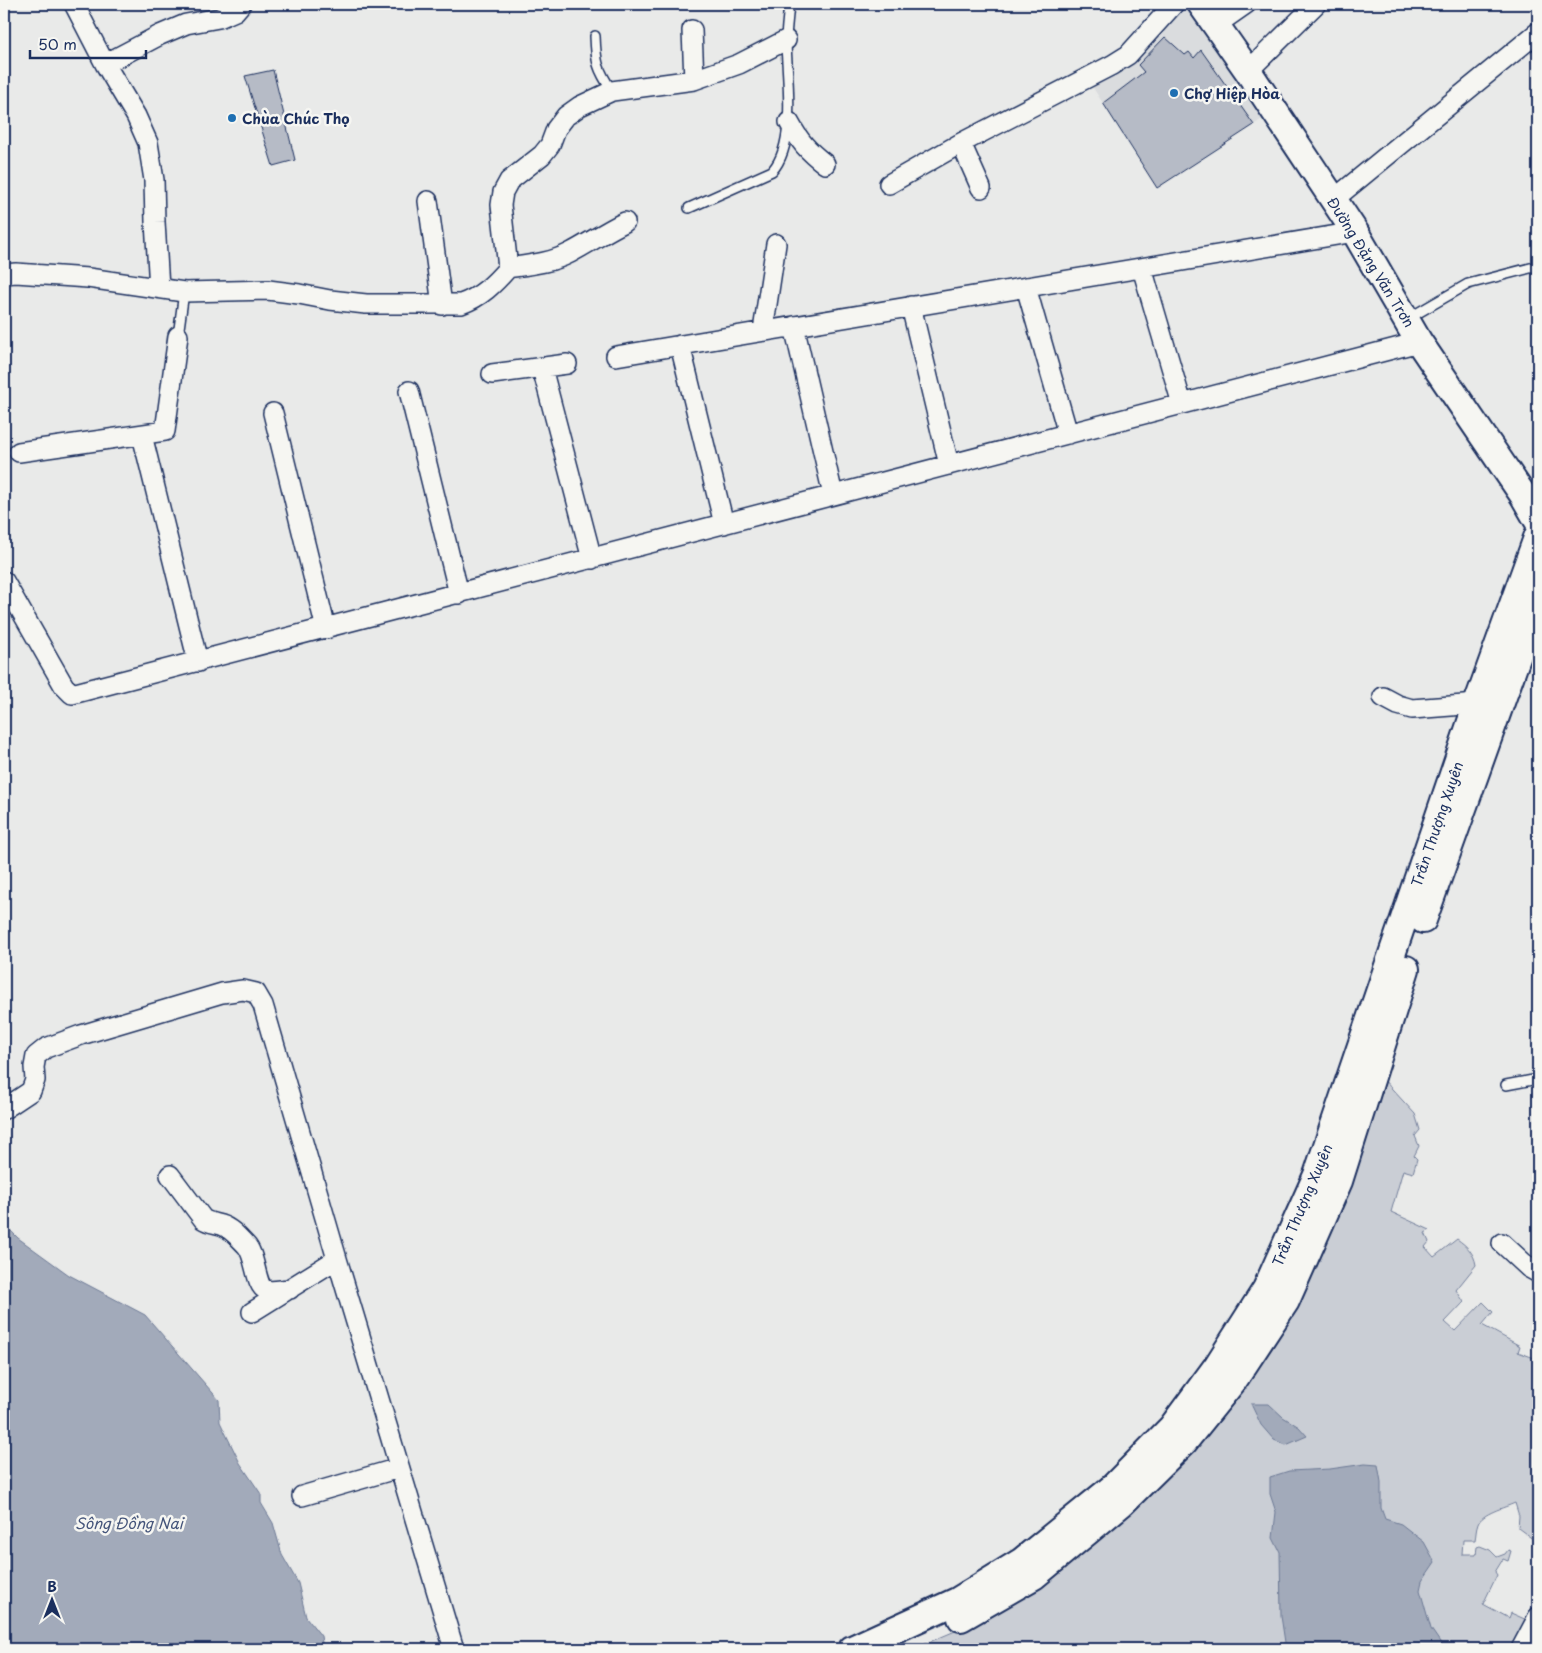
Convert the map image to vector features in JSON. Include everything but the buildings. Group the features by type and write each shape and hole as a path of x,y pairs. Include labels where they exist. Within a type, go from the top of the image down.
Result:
{"main road":[{"name":"Đường Đặng Văn Trơn","path":"1201,4 1355,232 1419,342 1523,495 1538,521"},
{"name":"Trần Thượng Xuyên","path":"852,1649 957,1601 1022,1560 1112,1488 1172,1427 1217,1366 1266,1289 1317,1175 1478,704 1538,535"},
{"name":"Trần Thượng Xuyên","path":"895,1649 964,1617 1034,1576 1122,1503 1184,1442 1234,1380 1286,1301 1339,1181 1404,974 1530,638 1538,599"}],"street":[{"path":"74,4 105,64 136,116 148,143 154,180 159,288"},
{"path":"105,64 186,24 219,18 234,11 241,4"},
{"path":"889,184 961,143 1112,65 1128,54 1174,4"},
{"path":"1216,25 1246,4"},
{"path":"1248,71 1316,4"},
{"path":"692,30 694,80"},
{"path":"508,268 500,205 503,192 509,181 542,155 550,145 556,129 566,116 580,106 612,91 694,80 738,64 786,40"},
{"path":"1333,200 1534,42"},
{"path":"789,122 804,146 825,164"},
{"path":"961,143 981,188"},
{"path":"428,201 442,305"},
{"path":"4,274 16,273 79,278 184,292 268,290 357,303 461,304 474,300 492,287 508,268 542,263 569,254 604,232 625,222"},
{"path":"616,356 1355,232"},
{"path":"763,331 776,244"},
{"path":"1142,268 1182,404"},
{"path":"1026,287 1068,434"},
{"path":"911,306 949,465"},
{"path":"794,326 833,496"},
{"path":"19,452 165,431 178,336"},
{"path":"4,581 64,686 72,694 1419,342"},
{"path":"680,345 724,524"},
{"path":"492,374 567,364"},
{"path":"542,368 592,559"},
{"path":"409,390 459,594"},
{"path":"274,413 326,628"},
{"path":"142,435 198,662"},
{"path":"1383,697 1398,705 1412,709 1478,704"},
{"path":"4,1109 31,1091 36,1080 34,1067 36,1056 46,1048 81,1035 222,993 243,990 256,993 263,1005 454,1649"},
{"path":"170,1175 203,1219 228,1228 248,1246 259,1283 263,1289 268,1291 290,1289"},
{"path":"1502,1243 1529,1268 1538,1273"},
{"path":"252,1312 337,1259"},
{"path":"302,1496 399,1468"},
{"path":"1521,1649 1538,1617"}],"lane":[{"path":"690,208 772,171 780,164 789,122 786,40 789,4"},
{"path":"595,36 599,71 612,91"},
{"path":"1406,320 1468,284 1538,266"},
{"path":"178,336 184,292"},
{"path":"1506,1085 1538,1079"}],"shaded area":[{"name":"Chợ Hiệp Hòa","path":"1182,4 1191,4 1267,116 1157,188 1090,83"},
{"path":"1382,1078 1415,1114 1420,1130 1415,1136 1419,1146 1414,1156 1417,1159 1413,1173 1403,1170 1391,1212 1430,1230 1425,1233 1429,1242 1425,1247 1434,1257 1457,1239 1470,1250 1474,1257 1476,1265 1456,1290 1464,1302 1445,1322 1455,1331 1483,1302 1493,1312 1482,1325 1520,1346 1518,1352 1538,1358 1538,1543 1518,1528 1519,1516 1515,1503 1494,1511 1480,1520 1475,1540 1463,1540 1462,1554 1476,1554 1477,1547 1480,1546 1490,1550 1497,1557 1505,1554 1508,1550 1511,1551 1508,1561 1503,1559 1495,1572 1497,1575 1483,1604 1509,1618 1511,1613 1529,1621 1515,1649 913,1649 967,1626 1130,1508"}],"water":[{"name":"Sông Đồng Nai","path":"4,1224 18,1238 69,1275 145,1315 219,1400 220,1422 240,1463 261,1494 261,1503 273,1523 282,1555 298,1583 306,1617 321,1636 323,1649 4,1649"},
{"path":"1251,1404 1269,1404 1283,1417 1299,1427 1307,1436 1286,1445 1274,1440 1261,1425"},
{"path":"1365,1464 1378,1465 1381,1482 1381,1508 1385,1519 1401,1524 1424,1542 1435,1562 1422,1581 1420,1590 1431,1629 1443,1649 1286,1649 1281,1616 1280,1552 1273,1538 1276,1512 1270,1494 1270,1477 1289,1471 1330,1469"}],"place":[{"name":"Chợ Hiệp Hòa","path":"1174,93"},
{"name":"Chùa Chúc Thọ","path":"232,118"}]}
